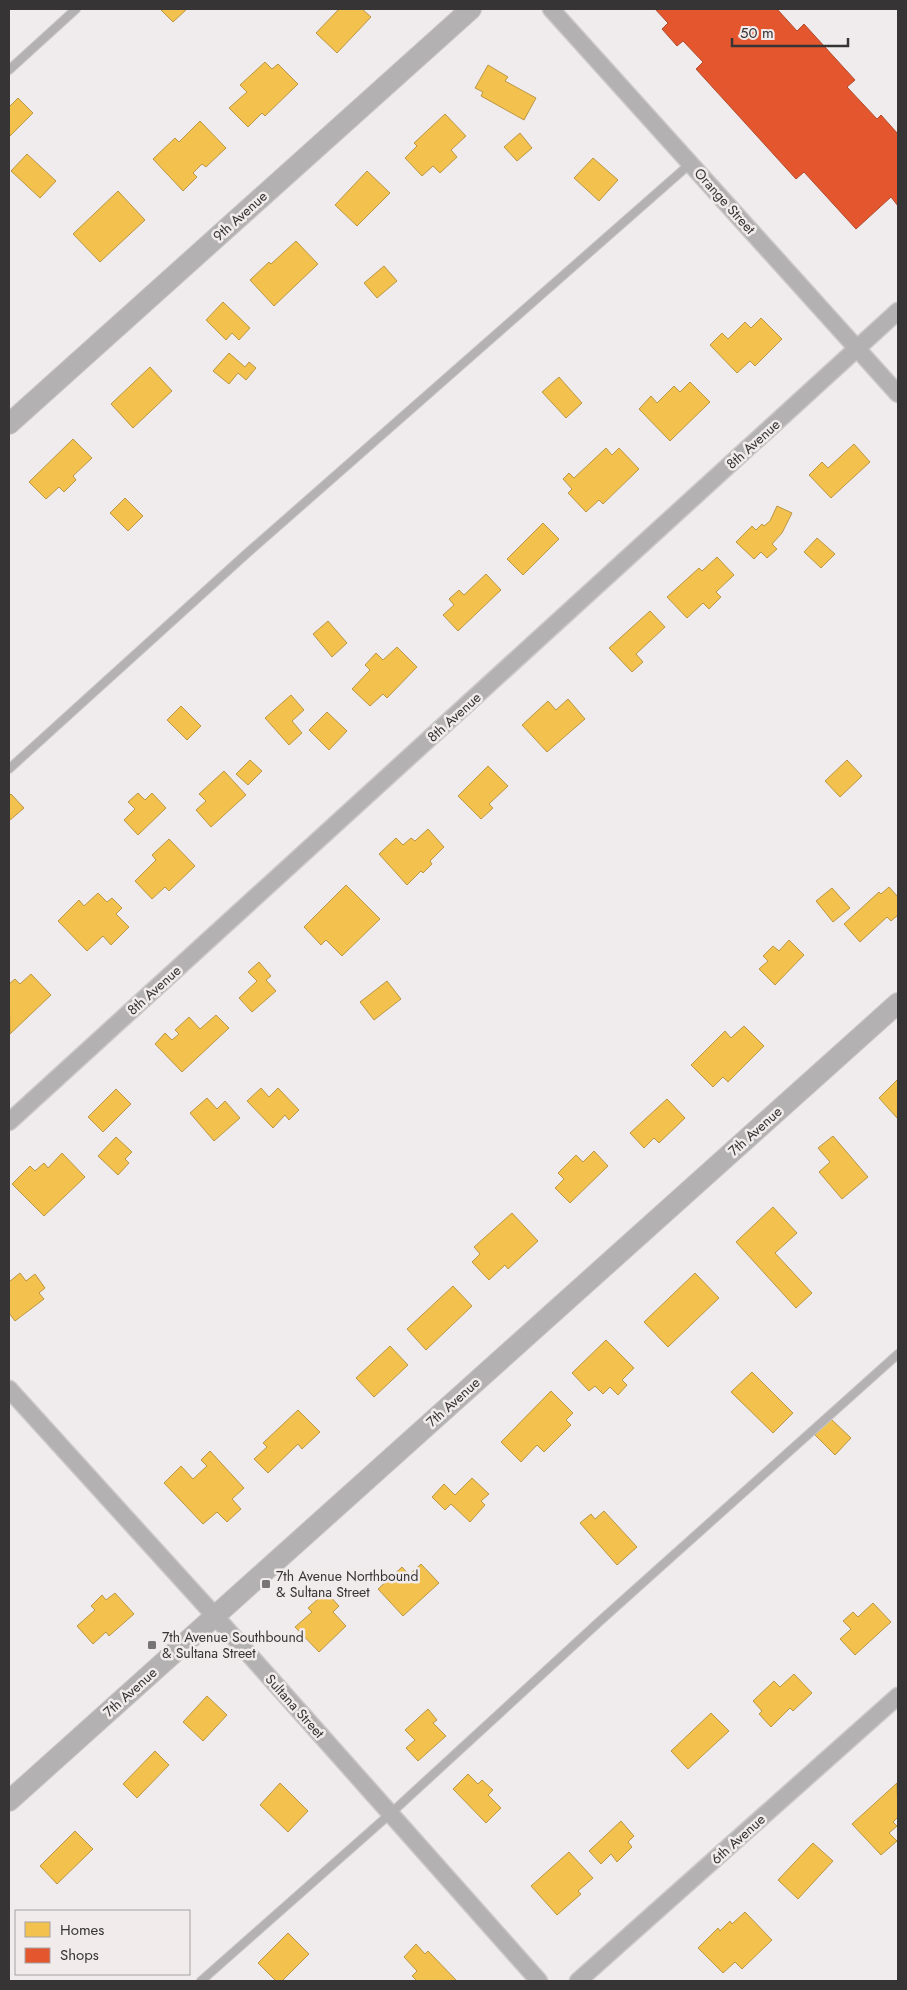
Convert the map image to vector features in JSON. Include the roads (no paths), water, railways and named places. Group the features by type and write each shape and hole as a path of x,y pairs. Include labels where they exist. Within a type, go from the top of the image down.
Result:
{"street":[{"name":"9th Avenue","path":"9,424 471,9"},
{"name":"Orange Street","path":"552,9 898,394"},
{"name":"8th Avenue","path":"9,1122 898,311"},
{"name":"7th Avenue","path":"9,1801 898,1003"},
{"name":"Sultana Street","path":"9,1389 215,1616 539,1981"},
{"name":"6th Avenue","path":"578,1981 898,1696"}],"lane":[{"path":"9,70 76,9"},
{"path":"9,769 244,556 691,163"},
{"path":"201,1981 390,1814 600,1621 898,1354"}],"place":[{"name":"7th Avenue Northbound & Sultana Street","path":"266,1584"},
{"name":"7th Avenue Southbound & Sultana Street","path":"152,1645"}]}
